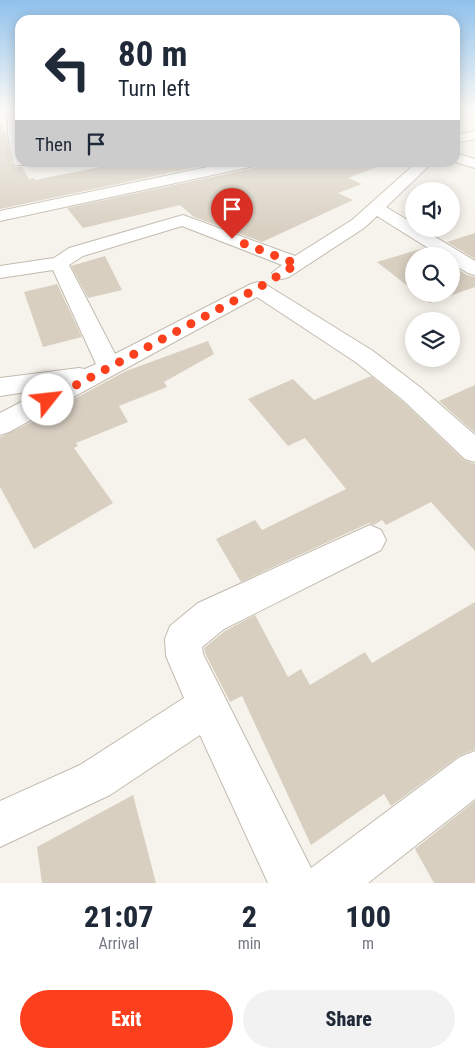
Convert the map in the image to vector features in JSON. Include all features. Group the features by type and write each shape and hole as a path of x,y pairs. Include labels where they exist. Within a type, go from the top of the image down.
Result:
{"street":[{"path":"460,159 475,164"},
{"path":"0,216 230,167"},
{"path":"0,425 258,288 351,229 421,167"},
{"path":"376,208 475,269"},
{"path":"0,272 59,263 76,252 183,220 297,264"},
{"path":"59,263 103,370"},
{"path":"258,288 365,357 412,394 475,451"},
{"path":"0,387 103,370"},
{"path":"293,883 206,706 185,656 183,639 211,616 370,540"},
{"path":"0,824 96,780 206,706"},
{"path":"329,883 475,772"}],"building":[{"path":"0,149 9,149 11,163 15,167 22,167 29,179 34,178 35,180 100,167 197,167 0,209"},
{"path":"376,167 348,178 362,184 338,193 353,200 262,242 194,217 180,205 83,228 67,208 254,168"},
{"path":"475,233 475,259 460,250 460,247 455,247 447,242"},
{"path":"405,254 405,284 377,262"},
{"path":"105,256 122,290 88,298 71,266"},
{"path":"460,271 475,277 475,287 460,292"},
{"path":"57,284 82,337 43,347 24,292"},
{"path":"208,341 214,354 164,382 167,387 119,406 128,422 76,443 78,446 74,448 113,503 34,549 0,487 0,437 64,407 63,405 126,371"},
{"path":"371,376 402,401 464,460 475,464 475,551 431,502 386,525 382,520 374,525 369,523 241,582 216,539 255,520 262,530 346,489 305,438 288,446 248,399 293,379 314,400"},
{"path":"475,385 475,433 439,401"},
{"path":"475,602 475,749 459,756 391,806 384,794 311,845 242,696 230,702 204,648 225,631 255,615 288,677 301,669 310,685 365,652 372,663"},
{"path":"133,795 156,883 42,883 37,847"},
{"path":"475,801 475,883 434,883 415,849"}],"route":[{"path":"48,400 198,318 258,288 297,264 232,239"}]}
